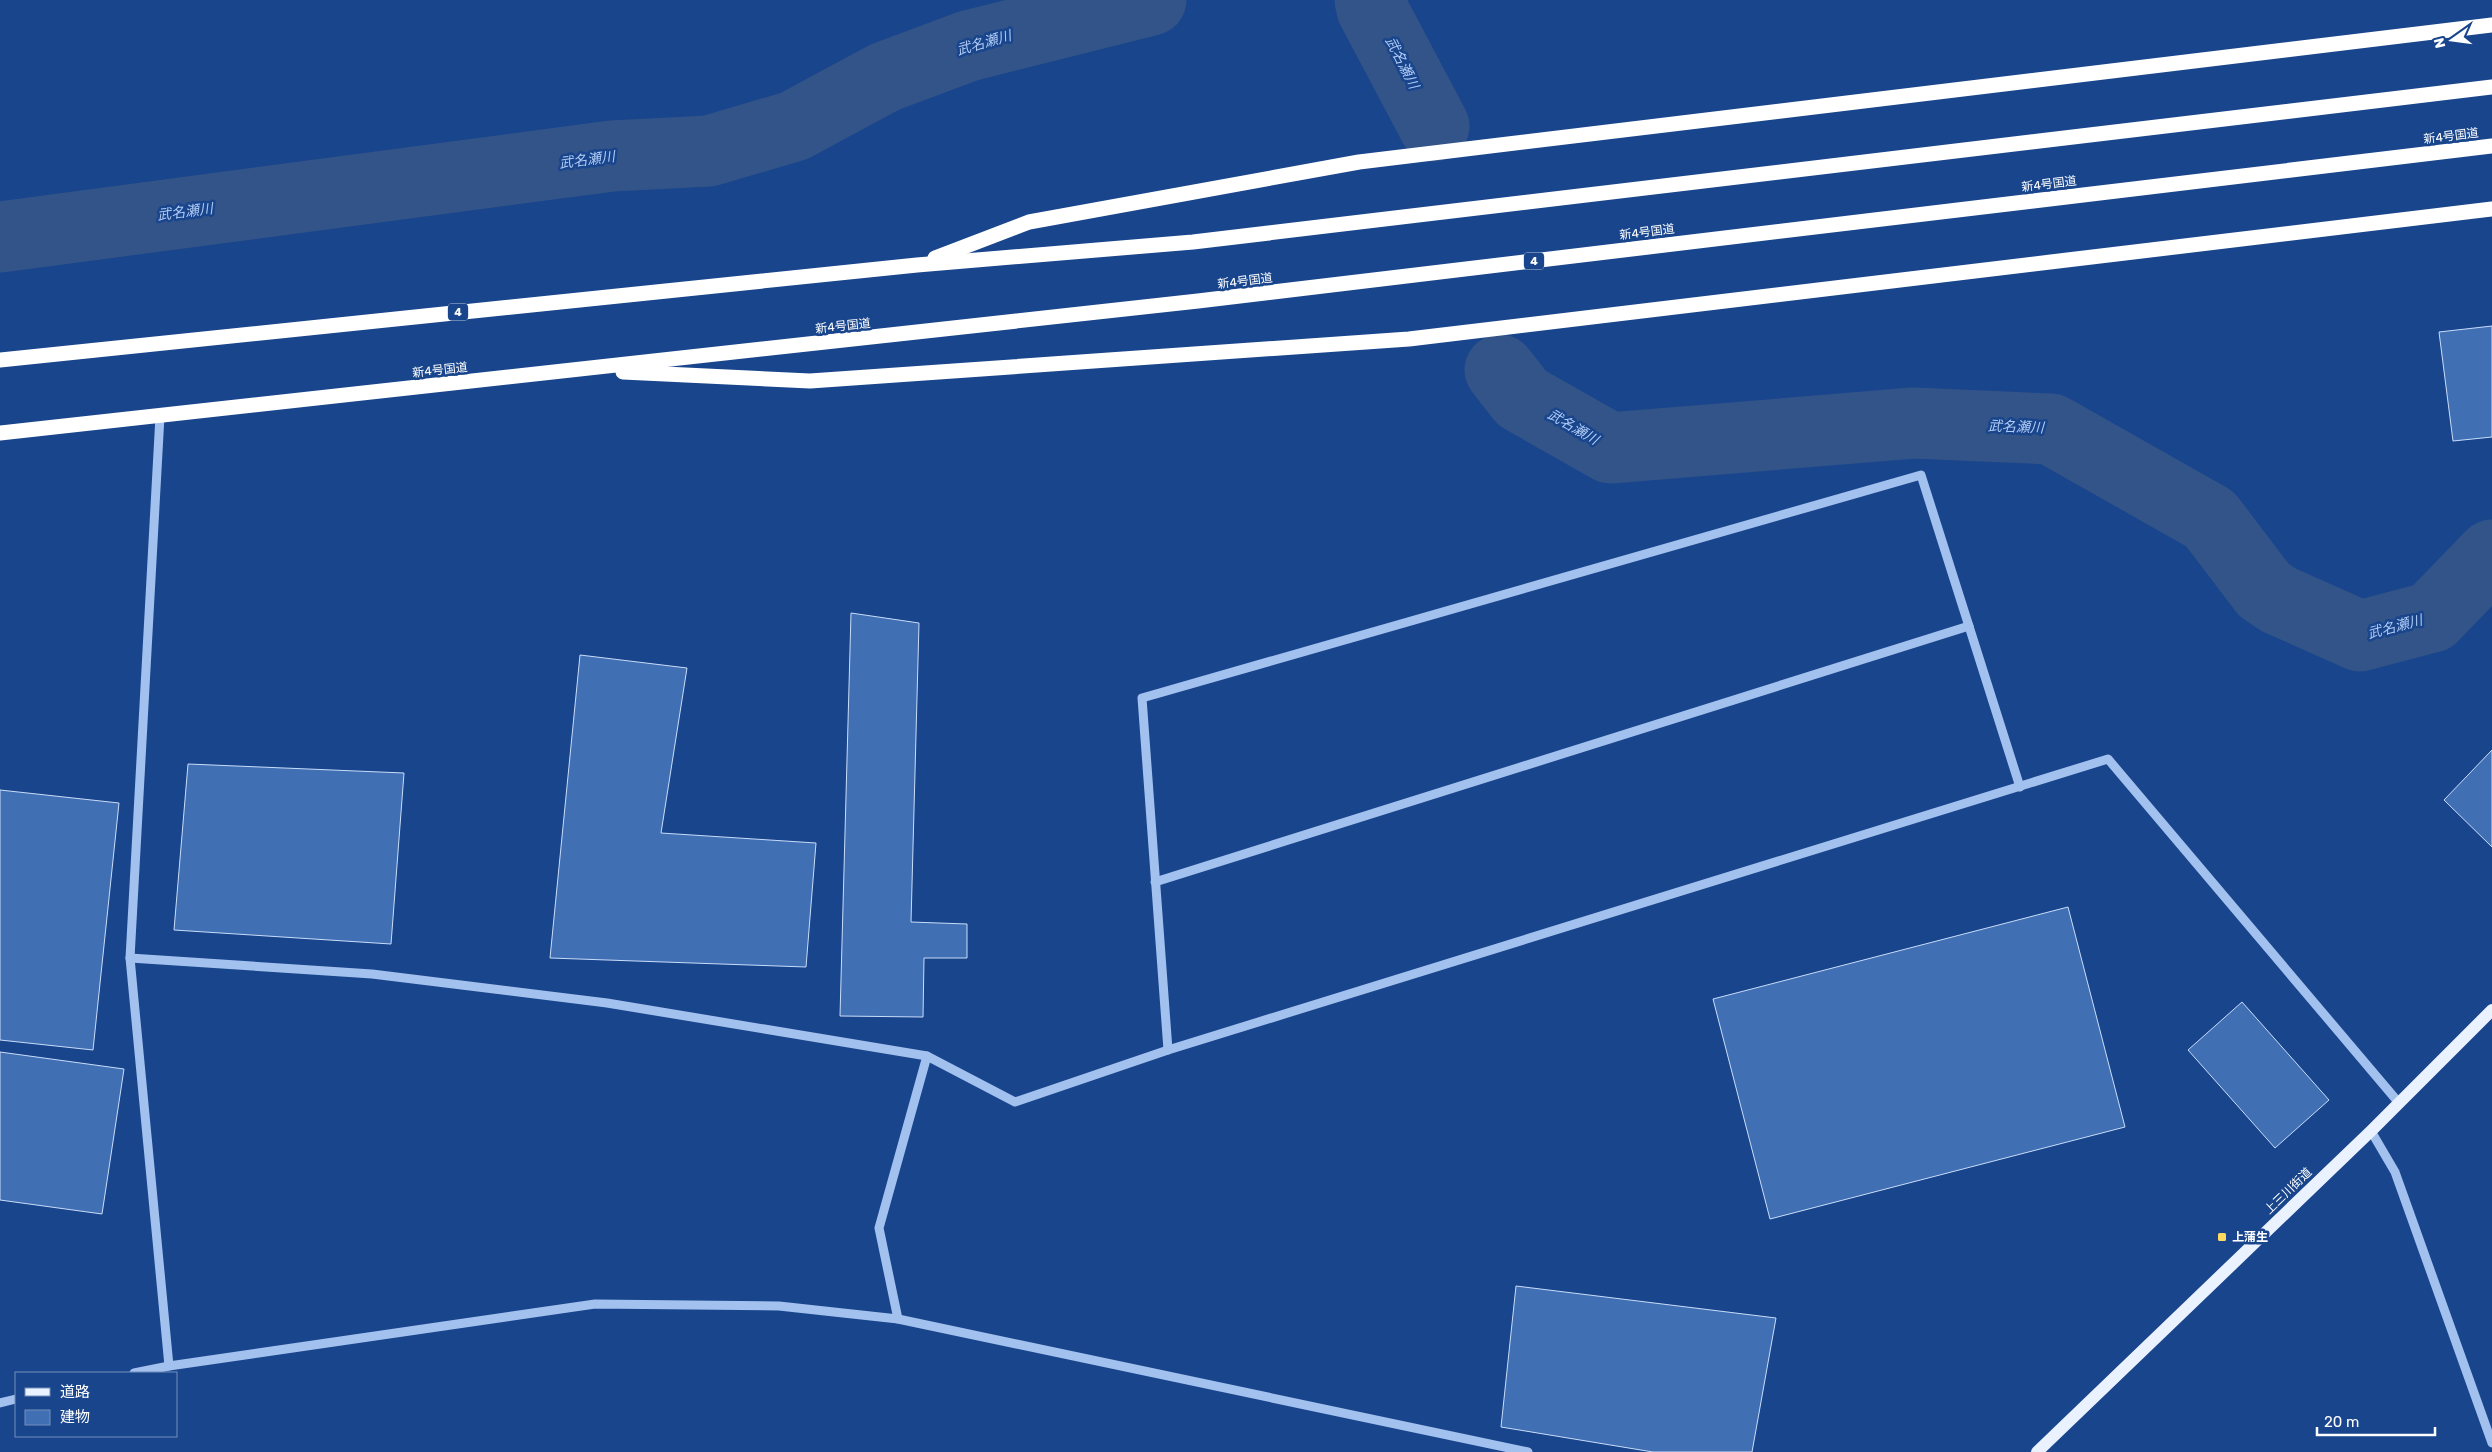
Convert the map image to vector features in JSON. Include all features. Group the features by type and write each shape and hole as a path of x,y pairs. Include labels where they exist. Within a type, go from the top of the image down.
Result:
{"highway":[{"path":"917,265 1029,222 1359,162 2492,25"},
{"name":"4","path":"0,360 917,265 1203,241 2492,87"},
{"name":"新4号国道","path":"0,433 1208,300 2492,146"},
{"path":"576,370 810,381 1408,339 2492,209"}],"main road":[{"name":"上三川街道","path":"2037,1452 2371,1132 2492,1010"}],"street":[{"path":"160,416 130,958 169,1366"},
{"path":"1168,1050 1142,698 1921,475 2020,786"},
{"path":"1155,882 1970,626"},
{"path":"130,958 372,974 617,1005 928,1056 1015,1102 1168,1050 2108,759 2399,1103"},
{"path":"898,1319 880,1228 928,1056"},
{"path":"2371,1132 2395,1172 2492,1443"},
{"path":"139,1372 169,1366 595,1304 778,1306 898,1319 1506,1450 1528,1452"},
{"path":"0,1403 15,1399"}],"building":[{"path":"2492,326 2492,437 2453,441 2439,332"},
{"path":"851,613 919,623 911,922 967,924 967,958 924,958 923,1017 840,1016"},
{"path":"580,655 687,668 661,833 816,843 806,967 550,958"},
{"path":"2492,750 2492,847 2444,800"},
{"path":"188,764 404,773 391,944 174,930"},
{"path":"0,790 119,803 93,1050 0,1040"},
{"path":"2068,907 2125,1127 1770,1219 1713,999"},
{"path":"2242,1002 2329,1100 2275,1148 2188,1050"},
{"path":"0,1052 124,1069 102,1214 0,1200"},
{"path":"1516,1286 1776,1318 1752,1452 1653,1452 1501,1427"}],"waterway":[{"name":"武名瀬川","path":"0,237 612,156 709,151 794,126 885,77 968,46 1151,0"},
{"name":"武名瀬川","path":"1370,0 1372,9 1434,126"},
{"name":"武名瀬川","path":"1500,370 1522,398 1610,448 1914,423 2051,429 2210,519 2264,590 2279,600 2360,636 2432,617 2492,555"}],"place":[{"name":"上蒲生","path":"2222,1237"}]}
